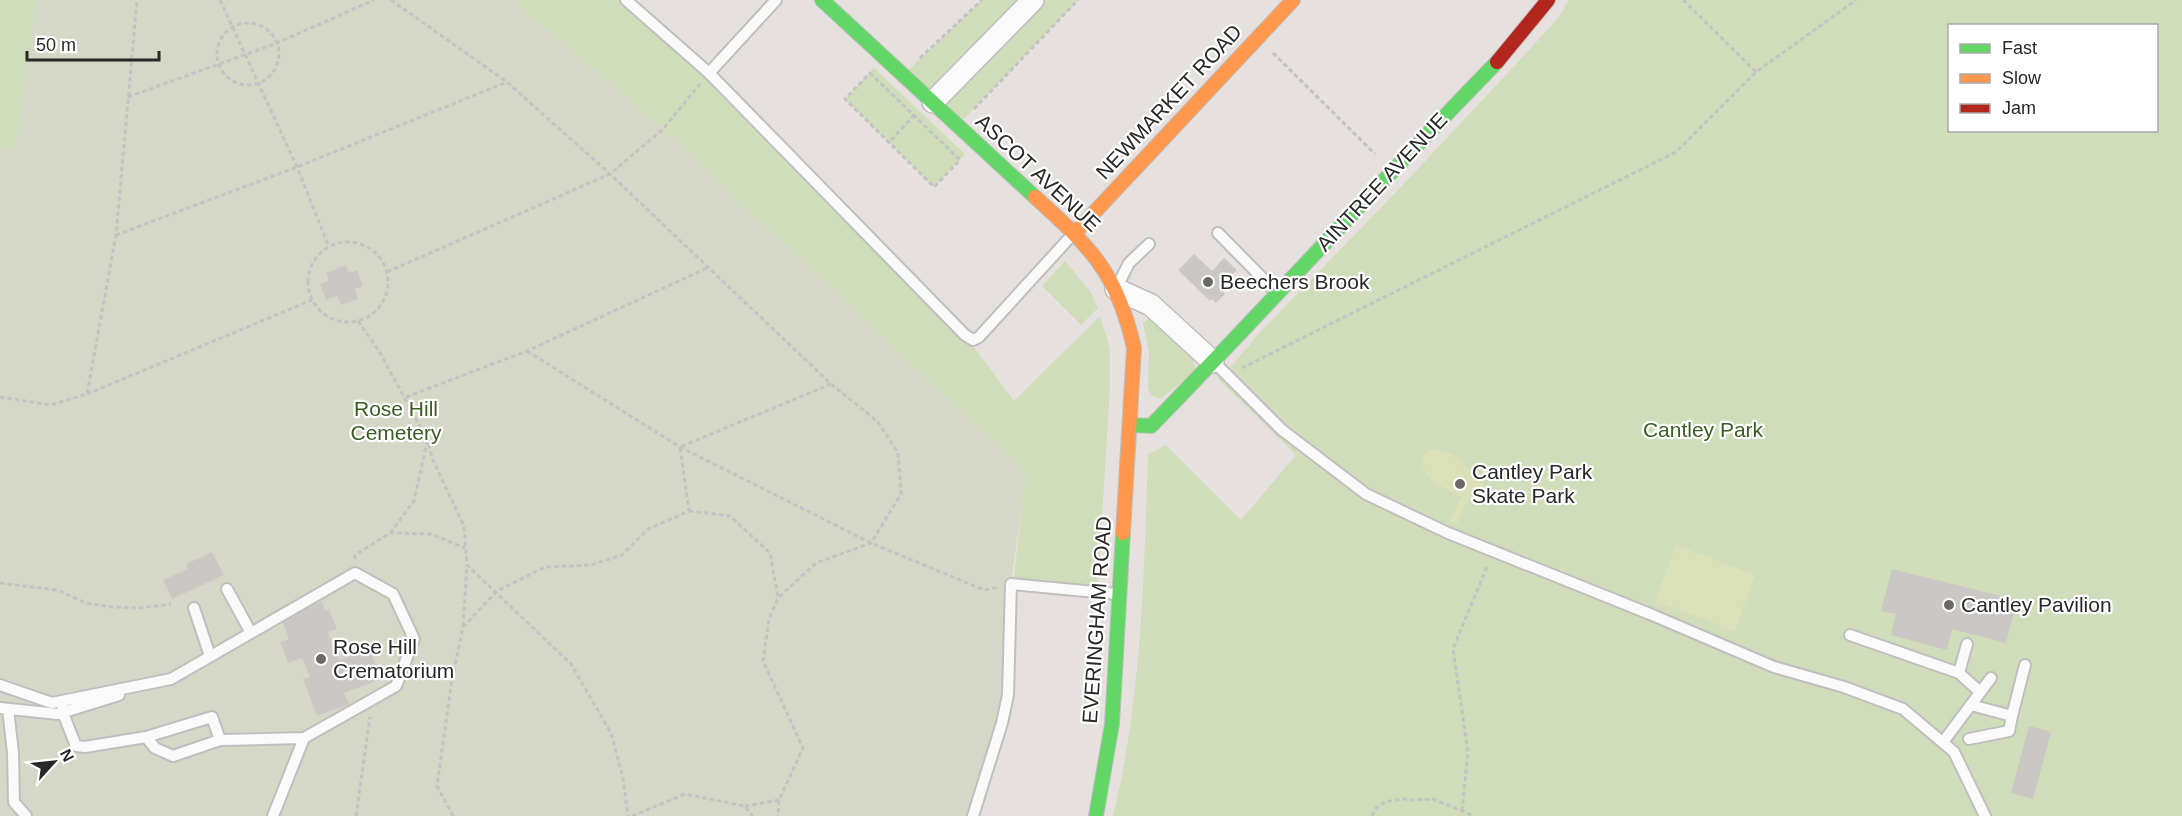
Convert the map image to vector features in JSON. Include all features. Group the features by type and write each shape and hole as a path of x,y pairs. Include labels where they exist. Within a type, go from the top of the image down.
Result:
{"street":[{"name":"ASCOT AVENUE","path":"822,0 1074,233 1104,267 1116,288 1134,348 1130,424"},
{"path":"931,100 1033,0"},
{"name":"NEWMARKET ROAD","path":"1074,233 1293,0"},
{"name":"AINTREE AVENUE","path":"1130,424 1151,426 1220,369 1278,294 1392,170 1509,49 1548,0"},
{"path":"1116,288 1151,305 1220,369"},
{"name":"EVERINGHAM ROAD","path":"1096,816 1112,724 1130,424"}],"lane":[{"path":"626,0 709,73 965,335 973,340 980,337 1074,233"},
{"path":"709,73 776,0"},
{"path":"1218,233 1278,294"},
{"path":"1116,288 1129,263 1149,244"},
{"path":"1220,369 1282,430 1366,494 1448,533 1774,667 1844,687 1903,709 1954,752 1985,816"},
{"path":"26,816 14,802 14,753 4,708 63,713 171,679 355,573 393,594 414,639 396,686 372,700 304,738 220,740 173,756 155,748 146,737"},
{"path":"973,816 1002,723 1008,695 1011,584 1121,594"},
{"path":"227,589 251,633"},
{"path":"194,608 210,657"},
{"path":"1850,635 1959,673 1980,692"},
{"path":"1959,673 1967,644"},
{"path":"1969,739 2009,731 2025,665"},
{"path":"1943,742 1992,678"},
{"path":"0,685 52,703 171,679"},
{"path":"62,700 63,713 75,746 85,747 146,737 212,717 220,740"},
{"path":"1971,705 2013,716"},
{"path":"273,816 304,738"}],"path":[{"path":"87,394 116,235 137,0"},
{"path":"220,0 297,167 329,247"},
{"path":"128,97 277,44 374,0"},
{"path":"392,0 507,82 610,174 831,384 877,421 898,452 901,494 871,543 816,563 778,598 769,619 764,662 803,748 779,800 777,816"},
{"path":"904,74 982,0"},
{"path":"957,126 1078,0"},
{"path":"1683,0 1756,72"},
{"path":"1220,369 1676,152 1756,72 1856,0"},
{"path":"249,23 258,25 272,36 277,44 278,62 269,77 258,83 241,84 231,81 218,65 218,44 224,34 232,28 249,23"},
{"path":"1258,38 1392,170"},
{"path":"387,272 610,174 663,129 709,73"},
{"path":"870,73 913,116 960,160 934,187 845,99 870,73"},
{"path":"116,235 297,167 507,82"},
{"path":"891,140 931,100"},
{"path":"352,242 364,245 378,256 387,272 388,285 382,303 369,316 357,321 344,322 331,318 320,311 312,300 309,276 312,265 329,247 352,242"},
{"path":"405,397 527,351 707,268"},
{"path":"0,398 51,405 87,394 312,300"},
{"path":"357,321 380,351 428,441 432,458 464,526 466,565 463,627 437,786 453,816"},
{"path":"527,351 680,447 871,543 984,590 1011,584"},
{"path":"680,447 831,384"},
{"path":"355,573 354,555 390,533 414,501 428,441"},
{"path":"680,447 689,511"},
{"path":"463,627 496,591 545,567 591,565 622,555 648,529 689,511 730,516 770,553 778,598"},
{"path":"390,533 431,534 465,548"},
{"path":"1462,811 1468,752 1453,650 1494,551"},
{"path":"466,565 571,664 611,733 630,816 685,794 744,806 779,800"},
{"path":"0,583 32,585 57,590 86,603 112,607 139,608 171,604"},
{"path":"356,816 372,700"},
{"path":"1372,816 1376,808 1384,802 1403,798 1433,799 1474,816"},
{"path":"744,806 753,816"}],"green space":[{"path":"0,0 36,0 15,151 0,147"},
{"name":"Rose Hill Cemetery","path":"36,0 512,0 663,129 1026,473 1011,584 1008,695 972,816 0,816 0,147 15,150"},
{"path":"512,0 626,0 709,73 965,335 1014,401 1100,316 1110,349 1110,386 1098,586 1014,578 1025,473 663,129"},
{"path":"982,0 1078,0 957,126 904,74"},
{"name":"Cantley Park","path":"1569,0 2182,0 2182,816 1113,816 1123,771 1136,681 1143,590 1148,454 1166,445 1241,520 1296,455 1217,378 1229,369 1261,331 1558,18"},
{"path":"874,68 965,154 934,187 845,99"},
{"path":"1065,261 1090,291 1098,308 1081,325 1042,286"},
{"path":"1148,318 1157,320 1193,355 1195,371 1161,399 1152,396 1148,389 1149,353 1143,323"},
{"name":"Cantley Park Skate Park","path":"1436,449 1443,453 1452,453 1488,489 1476,501 1469,498 1456,525 1449,522 1462,497 1429,478 1422,465 1422,457 1429,450"},
{"path":"1676,545 1755,575 1735,631 1655,601"}],"building":[{"name":"Beechers Brook","path":"1194,254 1212,271 1224,258 1237,270 1220,288 1225,294 1216,303 1212,299 1210,301 1178,270"},
{"path":"346,265 349,273 357,270 363,286 355,289 358,299 341,305 337,296 326,300 320,284 329,280 326,273"},
{"path":"212,552 224,575 172,599 163,580 188,569 186,564"},
{"name":"Cantley Pavilion","path":"1892,569 2017,600 2006,643 1952,629 1947,650 1891,635 1896,614 1881,611"},
{"name":"Rose Hill Crematorium","path":"322,602 325,611 329,609 337,629 328,632 339,660 369,648 381,679 344,693 349,704 317,716 303,679 310,677 302,658 288,663 280,642 289,639 281,617"},
{"path":"2029,726 2051,732 2033,799 2011,793"}],"traffic: fast":[{"path":"822,0 1035,197"},
{"path":"1130,425 1151,426 1497,62"},
{"path":"1096,816 1112,724 1123,533"}],"traffic: slow":[{"path":"1075,233 1293,0"},
{"path":"1035,197 1072,231 1099,263 1119,300 1134,348 1123,533"}],"traffic: jam":[{"path":"1497,62 1548,0"}],"place":[{"name":"Beechers Brook","path":"1208,282"},
{"name":"Cantley Park Skate Park","path":"1460,484"},
{"name":"Cantley Pavilion","path":"1949,605"},
{"name":"Rose Hill Crematorium","path":"321,659"}]}
